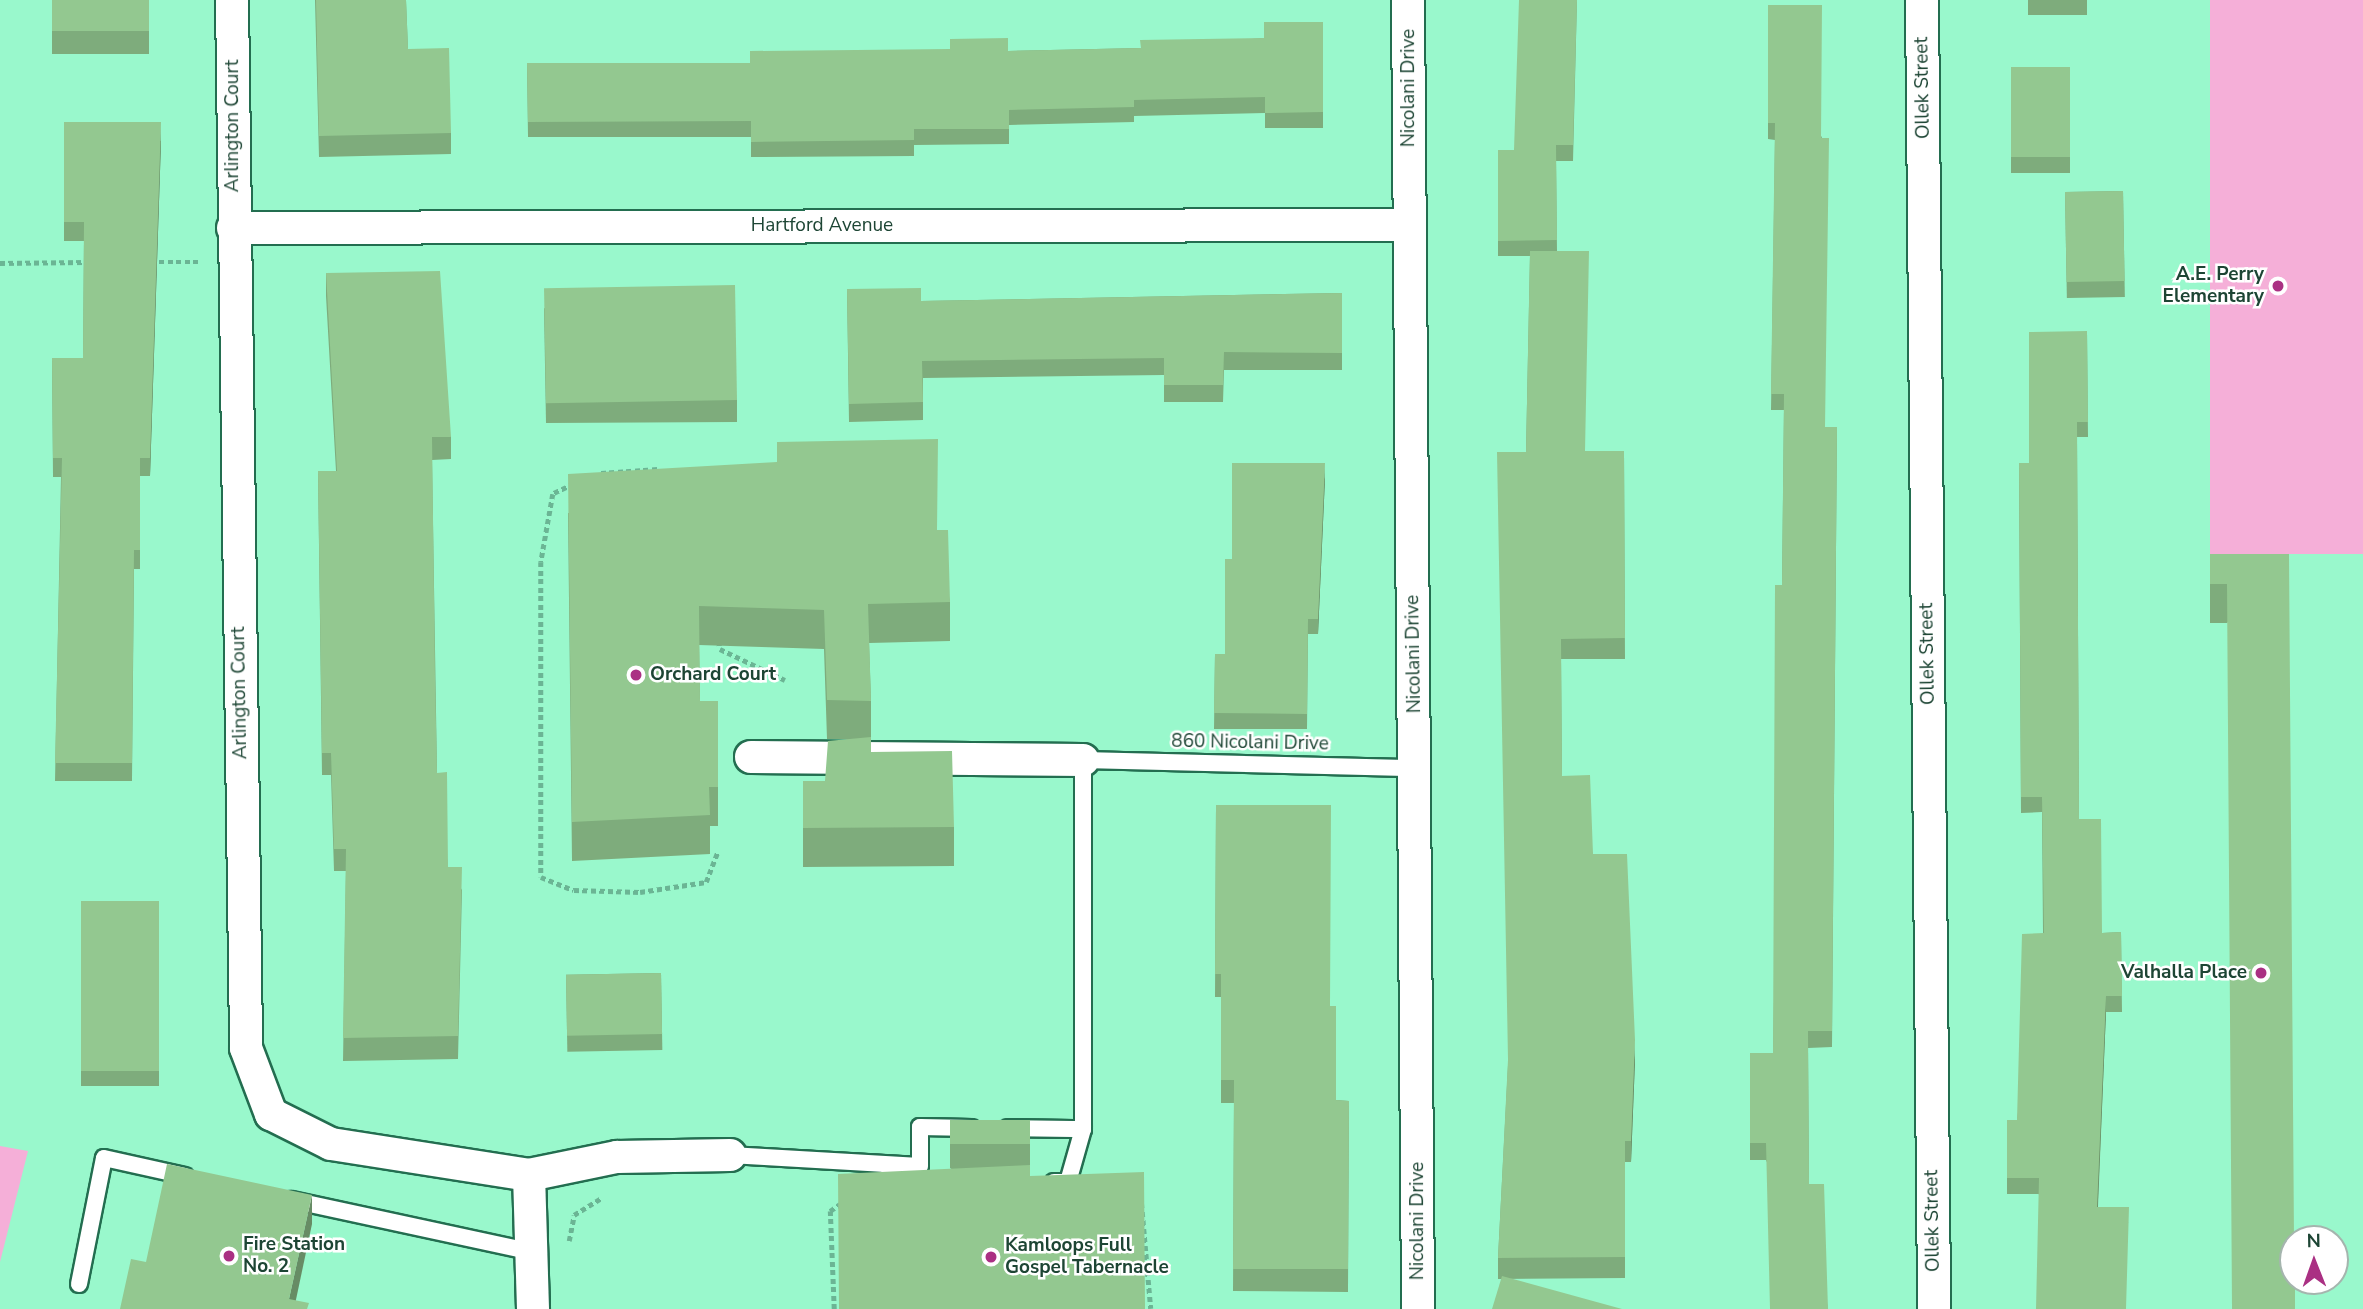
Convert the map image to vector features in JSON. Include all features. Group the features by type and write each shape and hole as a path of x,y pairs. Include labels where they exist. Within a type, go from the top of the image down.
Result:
{"street":[{"name":"Arlington Court","path":"232,0 246,1048 271,1114 331,1144 529,1175"},
{"name":"Nicolani Drive","path":"1408,0 1416,768 1418,1309"},
{"name":"Ollek Street","path":"1922,0 1934,1309"},
{"name":"Hartford Avenue","path":"233,228 1410,225"},
{"path":"751,757 1083,760"},
{"path":"533,1309 529,1175 617,1157 730,1155"}],"lane":[{"name":"860 Nicolani Drive","path":"1083,760 1416,768"},
{"path":"1030,1183 1068,1182 1083,1129 1083,760"},
{"path":"730,1155 920,1166 920,1127 1083,1129"},
{"path":"79,1284 104,1158 197,1179"},
{"path":"886,1165 913,1186 926,1186"},
{"path":"278,1197 532,1252"}],"path":[{"path":"0,263 96,262"},
{"path":"138,262 234,262"},
{"path":"592,477 614,469 664,469"},
{"path":"581,481 553,494 541,562 541,877 573,890 640,892 706,882 718,851"},
{"path":"718,626 720,649 785,680"},
{"path":"569,1257 574,1215 608,1194"},
{"path":"1131,1195 1145,1195 1151,1309"},
{"path":"834,1309 830,1210 852,1197"}],"shaded area":[{"name":"A.E. Perry Elementary","path":"2210,0 2363,0 2363,554 2210,554"},
{"path":"0,1146 28,1151 0,1262"}],"building":[{"path":"52,0 149,0 149,31 52,31"},
{"path":"316,0 406,0 408,49 449,48 451,133 319,136"},
{"path":"1519,0 1577,0 1573,145 1556,145 1557,240 1498,241 1498,150 1514,150"},
{"path":"1768,5 1822,5 1821,138 1829,138 1825,427 1837,427 1832,1031 1808,1031 1809,1184 1824,1184 1828,1309 1770,1309 1766,1143 1750,1143 1750,1053 1773,1053 1775,585 1782,585 1784,394 1771,394 1775,123 1768,123"},
{"path":"1264,22 1323,22 1323,112 1265,113 1265,97 1134,100 1134,107 1009,110 1009,129 914,129 914,140 751,142 751,121 528,122 527,63 750,63 750,51 950,49 950,39 1008,38 1008,51 1141,48 1140,40 1264,38"},
{"path":"2011,67 2070,67 2070,157 2011,157"},
{"path":"64,122 161,122 150,458 140,458 140,550 134,550 132,763 55,763 62,458 53,458 52,358 83,358 84,222 64,222"},
{"path":"2123,191 2125,281 2067,282 2065,192"},
{"path":"1530,251 1589,251 1585,451 1624,451 1625,638 1561,639 1562,776 1590,775 1593,854 1627,854 1635,1040 1631,1141 1625,1141 1625,1257 1498,1258 1508,1060 1497,452 1526,452"},
{"path":"440,271 451,437 432,437 437,773 447,772 448,867 462,867 458,1036 343,1038 346,849 334,849 331,753 322,753 318,471 337,471 326,273"},
{"path":"735,285 737,400 546,403 544,288"},
{"path":"921,288 921,301 1342,293 1342,353 1224,352 1223,385 1164,385 1164,358 922,361 923,402 849,404 847,289"},
{"path":"2087,331 2088,422 2077,422 2079,819 2101,819 2102,933 2121,932 2122,996 2106,996 2097,1207 2129,1207 2126,1309 2036,1309 2039,1178 2007,1178 2007,1120 2017,1120 2022,934 2044,933 2042,797 2021,797 2019,463 2029,463 2029,332"},
{"path":"938,439 937,530 948,530 950,602 868,604 871,701 827,700 824,610 699,606 700,701 718,701 718,787 709,787 710,815 572,822 568,474 777,462 777,442"},
{"path":"1232,463 1325,463 1318,619 1308,619 1307,714 1214,713 1215,654 1225,654 1225,559 1232,559"},
{"name":"Valhalla Place","path":"2210,554 2289,554 2294,1225 2279,1225 2279,1295 2295,1295 2295,1309 2232,1309 2227,584 2210,584"},
{"path":"871,737 871,752 952,751 954,827 803,828 803,781 825,781 828,741"},
{"path":"1216,805 1331,805 1330,1006 1336,1006 1336,1100 1349,1101 1348,1269 1233,1269 1234,1080 1221,1080 1221,974 1215,974"},
{"path":"81,901 159,901 159,1071 81,1071"},
{"path":"661,973 662,1034 567,1036 566,975"},
{"path":"950,1120 1030,1120 1030,1144 950,1144"},
{"name":"Fire Station No. 2","path":"167,1164 312,1195 289,1299 309,1303 307,1309 120,1309 131,1259 146,1262"},
{"name":"Kamloops Full Gospel Tabernacle","path":"1030,1165 1030,1176 1144,1172 1145,1309 839,1309 838,1174"},
{"path":"1502,1276 1622,1309 1492,1309"}],"place":[{"name":"A.E. Perry Elementary","path":"2278,286"},
{"name":"Orchard Court","path":"636,675"},
{"name":"Valhalla Place","path":"2261,973"},
{"name":"Fire Station No. 2","path":"229,1256"},
{"name":"Kamloops Full Gospel Tabernacle","path":"991,1257"}]}
